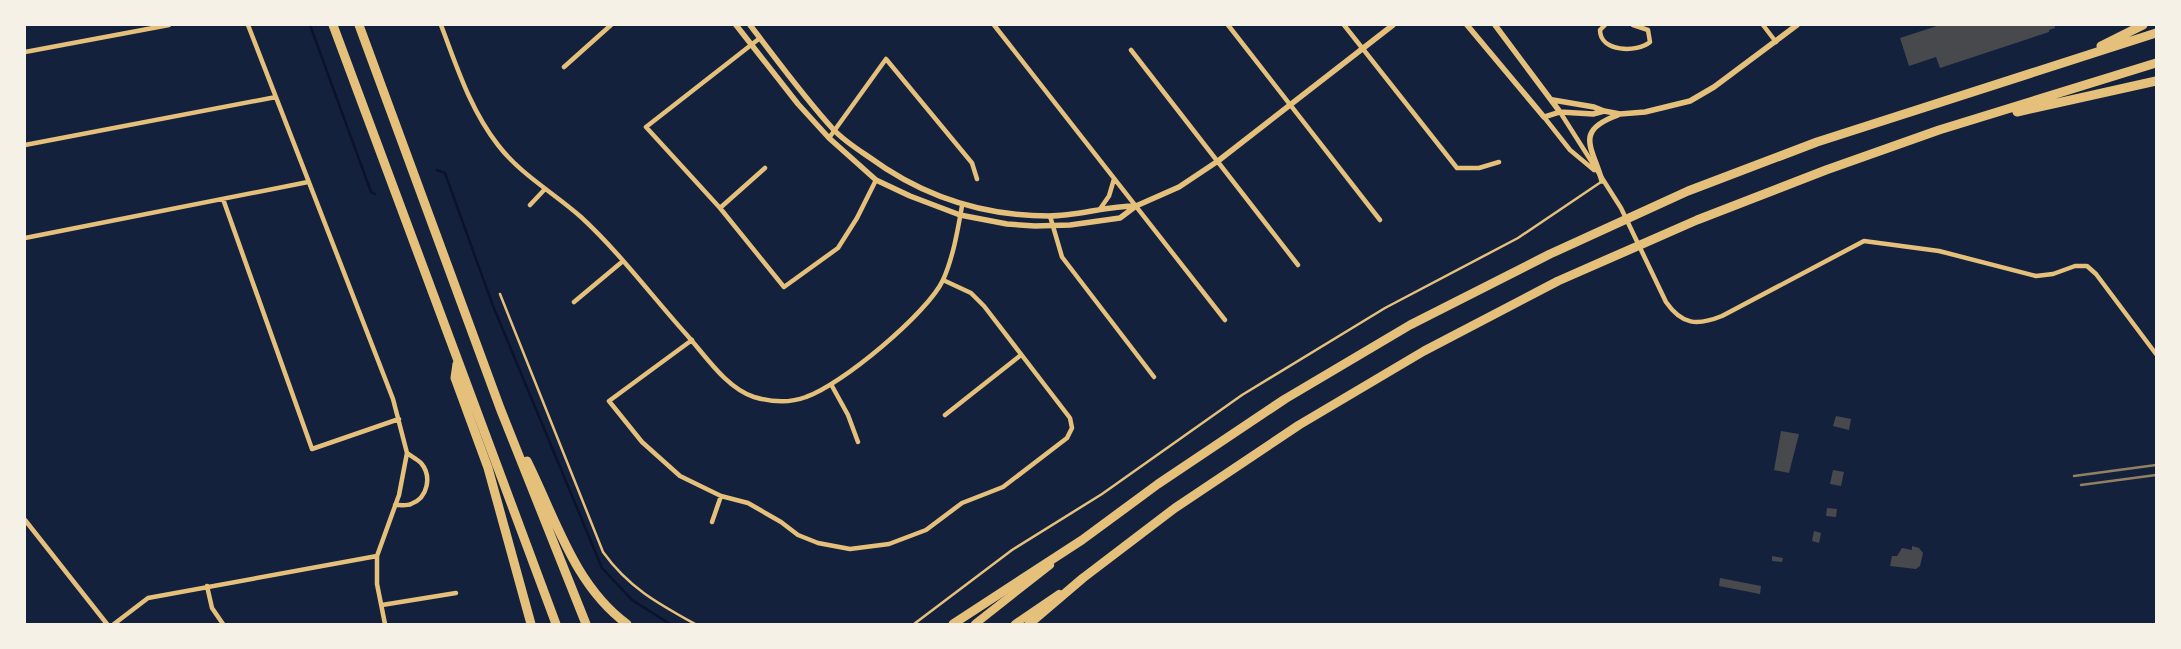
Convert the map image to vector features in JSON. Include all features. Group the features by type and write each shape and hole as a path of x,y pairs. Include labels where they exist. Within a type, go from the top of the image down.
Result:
{"highway":[{"path":"333,25 556,624"},
{"path":"359,25 500,408 586,624"},
{"path":"2083,56 2143,25"},
{"path":"975,624 1082,540 1158,484 1293,394 1410,325 1550,254 1688,191 1809,145 2156,33"},
{"path":"1029,624 1083,578 1175,508 1275,440 1361,386 1485,318 1576,273 1697,220 1826,170 1939,130 2156,63"},
{"path":"1939,130 2156,80"},
{"path":"457,361 455,378 488,468 531,624"},
{"path":"500,408 549,505 580,574 596,596 628,624"},
{"path":"953,624 1082,540"},
{"path":"1015,624 1083,578"}],"street":[{"path":"25,52 169,25"},
{"path":"248,25 399,419 407,454 395,506 377,556 377,584 385,624"},
{"path":"441,25 468,98 499,146 545,189 580,216 624,261 727,379 752,396 783,402 806,398 832,386 905,327 934,294 943,280 962,206"},
{"path":"564,67 611,25"},
{"path":"736,25 798,104 840,150 876,180 910,196 960,215 1007,224 1051,225 1070,225 1120,218 1136,206 1179,187 1218,161 1393,25"},
{"path":"750,25 834,130 862,153 904,181 962,206 1013,214 1050,216 1136,206"},
{"path":"994,25 1225,320"},
{"path":"1228,25 1380,220"},
{"path":"1344,25 1457,168 1479,168 1499,162"},
{"path":"1467,25 1570,150 1594,170"},
{"path":"1495,25 1552,99 1594,170 1621,208 1674,313 1684,320 1696,323 1722,316 1864,241 1939,251 2036,276 2053,274 2076,266 2087,266 2096,274 2156,354"},
{"path":"1605,25 1600,30 1600,37 1606,44 1636,49 1650,42 1648,30 1633,25"},
{"path":"1763,25 1776,42"},
{"path":"1552,99 1567,104 1594,107 1620,114 1661,110 1690,101 1714,87 1797,25"},
{"path":"1776,42 1803,25"},
{"path":"760,38 646,127 720,208 784,287 838,248 857,218 876,180"},
{"path":"1131,50 1298,265"},
{"path":"829,138 886,59 972,163 977,179"},
{"path":"25,145 276,97"},
{"path":"1544,117 1560,112 1594,114 1604,111"},
{"path":"1602,181 1590,144 1590,135 1597,124 1620,114"},
{"path":"720,208 765,168"},
{"path":"1100,209 1109,196 1114,179"},
{"path":"25,238 308,182"},
{"path":"530,205 545,189"},
{"path":"223,199 312,450 399,419"},
{"path":"1050,216 1051,225 1062,257 1154,377"},
{"path":"574,302 624,261"},
{"path":"692,340 609,401 642,442 680,476 721,496 748,503 782,522 798,535 818,543 850,549 889,544 926,530 962,503 1003,487 1070,433 1072,423 1070,418 978,300 971,293 943,280"},
{"path":"944,415 1021,355"},
{"path":"832,386 848,415 858,442"},
{"path":"395,506 411,504 423,496 427,485 427,475 420,463 407,454"},
{"path":"712,522 721,496"},
{"path":"25,520 107,624"},
{"path":"114,624 148,598 377,556"},
{"path":"208,586 212,608 223,624"},
{"path":"382,605 456,593"}],"lane":[{"path":"914,624 1012,550 1102,494 1242,395 1385,308 1518,238 1602,181"},
{"path":"500,294 603,552 623,577 643,594 695,624"}],"building":[{"path":"1940,25 2054,25 2055,28 2049,30 2049,32 1940,68 1936,57 1909,66 1900,38"},
{"path":"1836,416 1851,419 1849,430 1833,426"},
{"path":"1781,431 1799,434 1789,473 1774,470"},
{"path":"1833,470 1844,472 1841,486 1830,484"},
{"path":"1827,508 1837,509 1836,517 1826,516"},
{"path":"1814,531 1821,533 1819,543 1812,541"},
{"path":"1912,546 1919,548 1923,553 1920,566 1916,569 1890,566 1892,556 1897,556 1902,548 1912,550"},
{"path":"1772,556 1783,558 1782,562 1772,561"},
{"path":"1720,578 1761,586 1760,594 1719,586"}],"waterway":[{"path":"310,25 371,192 375,194"},
{"path":"437,170 445,173 493,306 602,568 632,600 670,624"}],"railway":[{"path":"2074,476 2156,465"},
{"path":"2081,485 2156,475"}]}
